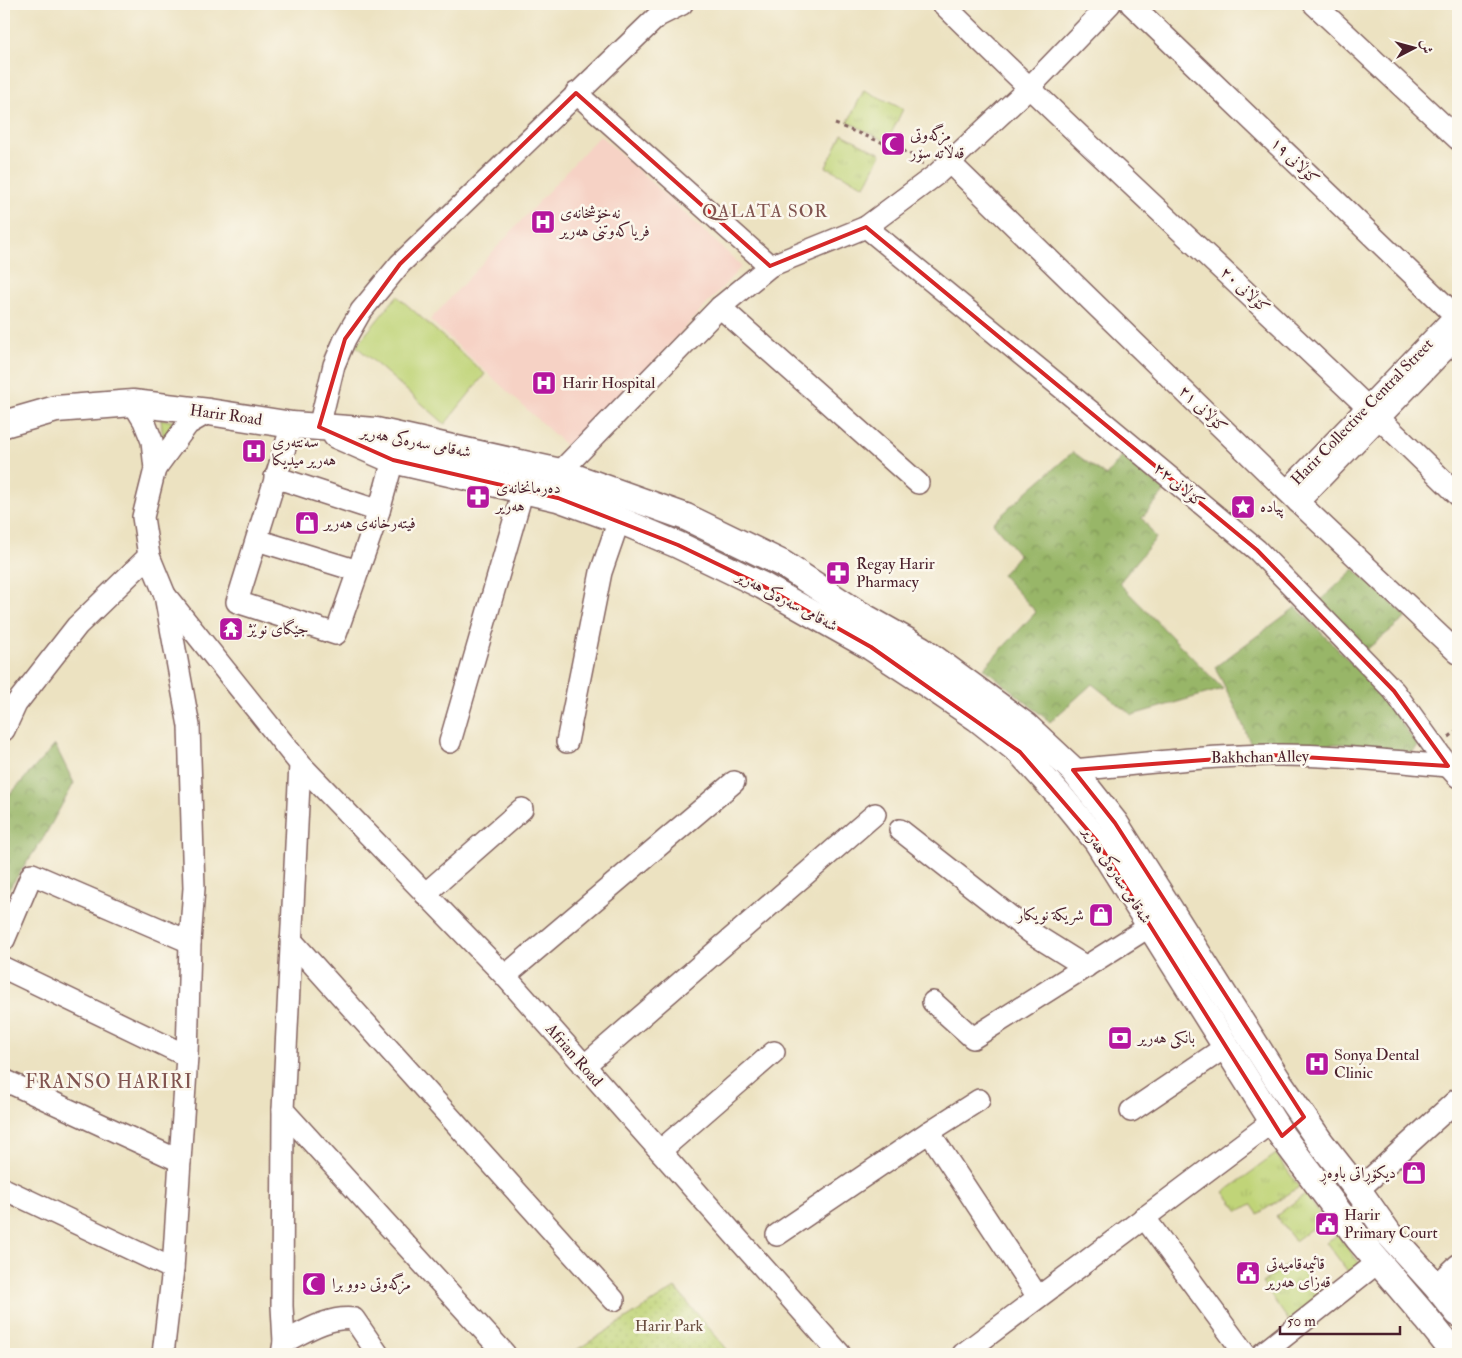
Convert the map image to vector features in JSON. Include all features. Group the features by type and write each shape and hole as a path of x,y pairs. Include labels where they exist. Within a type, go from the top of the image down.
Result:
{"main road":[{"name":"Harir Road","path":"4,424 56,409 133,402 292,425 319,427"},
{"name":"شەقامی سەرەکی هەریر","path":"319,427 393,460 558,498 619,520 678,545 763,586 871,647 977,718 1020,752 1061,797 1097,841 1277,1128 1331,1203 1378,1263 1427,1319 1447,1352"},
{"name":"شەقامی سەرەکی هەریر","path":"319,427 376,431 560,472 686,518 783,564 859,614 921,649 1026,726 1073,770 1115,823 1279,1082 1321,1143 1358,1190 1389,1234 1458,1313"},
{"path":"1277,1128 1304,1118"}],"street":[{"path":"319,427 334,365 345,339 361,312 400,264 576,93 657,10 682,4"},
{"name":"کۆڵانی ٢٠","path":"944,4 1029,88 1374,412 1458,494"},
{"path":"560,472 720,307 770,266 866,227 944,168 1029,88 1110,4"},
{"name":"کۆڵانی ١٩","path":"1131,4 1458,321"},
{"path":"1314,4 1458,139"},
{"path":"576,93 770,266"},
{"name":"کۆڵانی ٢١","path":"944,168 1458,653"},
{"name":"کۆڵانی ٢٢","path":"866,227 1257,550 1394,691 1453,772"},
{"path":"720,307 918,483"},
{"name":"Harir Collective Central Street","path":"1292,496 1374,412 1458,321"},
{"path":"133,402 144,420 152,441 155,469 143,517 149,556 165,595 189,726 194,888 190,942 187,1056 173,1269 163,1354"},
{"path":"155,469 188,424 209,412"},
{"path":"292,425 237,602 336,634 379,511 393,460"},
{"path":"276,477 379,511"},
{"path":"450,742 523,490"},
{"path":"567,742 601,572 619,520"},
{"path":"257,540 358,571"},
{"path":"4,730 16,704 77,626 149,556"},
{"name":"Afrian Road","path":"165,595 300,764 505,976 840,1354"},
{"name":"Bakhchan Alley","path":"1073,770 1203,758 1271,755 1358,758 1453,772"},
{"path":"283,1348 284,1110 300,764"},
{"path":"505,976 734,782"},
{"path":"426,894 522,810"},
{"path":"584,1066 875,814"},
{"path":"900,830 1030,932 1086,967"},
{"path":"4,940 32,874 190,942"},
{"path":"933,1002 973,1038 1150,926"},
{"path":"291,940 614,1300"},
{"path":"4,968 187,1056"},
{"path":"1131,1111 1227,1046"},
{"path":"660,1151 774,1052"},
{"path":"4,1080 180,1161"},
{"path":"1358,1190 1458,1099"},
{"path":"777,1235 979,1100"},
{"path":"284,1110 505,1354"},
{"path":"963,1354 1144,1217 1277,1128"},
{"path":"929,1132 1038,1297"},
{"path":"4,1189 173,1269"},
{"path":"1144,1217 1245,1354"},
{"path":"1262,1354 1378,1263"},
{"path":"1436,1286 1458,1264"},
{"path":"283,1348 318,1324 344,1318 354,1319 378,1354"}],"path":[{"path":"835,124 944,168"},
{"path":"610,1354 621,1352 639,1354"}],"highlighted area":[{"path":"576,93 770,266 866,227 1257,550 1394,691 1448,766 1271,755 1073,770 1115,823 1304,1117 1282,1136 1097,841 1020,752 871,647 763,586 678,545 558,498 393,460 319,427 345,339 400,264"}],"shaded area":[{"path":"600,135 742,266 572,451 430,320"}],"green space":[{"path":"864,90 903,109 887,142 848,122"},
{"path":"842,134 881,154 865,186 826,167"},
{"path":"397,296 485,374 445,424 356,346"},
{"path":"161,419 181,423 164,449"},
{"path":"1073,452 1106,476 1122,456 1165,491 1142,518 1156,538 1119,583 1223,689 1132,715 1092,684 1050,722 984,668 1036,612 1002,575 1019,555 993,523"},
{"path":"1354,569 1407,617 1366,650 1318,603"},
{"path":"1296,607 1373,685 1418,746 1412,753 1354,744 1334,744 1254,752 1237,711 1215,667"},
{"path":"55,745 74,783 44,837 4,896 4,801"},
{"path":"1276,1154 1299,1187 1258,1214 1251,1204 1239,1211 1224,1192"},
{"path":"1305,1194 1324,1219 1295,1241 1276,1216"},
{"path":"1338,1235 1360,1264 1349,1273 1326,1242"},
{"path":"1294,1259 1321,1296 1289,1321 1262,1283"},
{"name":"Harir Park","path":"675,1288 731,1354 570,1354"}],"place":[{"name":"مزگەوتی قەڵاتە سۆر","path":"893,144"},
{"name":"نەخۆشخانەی فریاکەوتنی هەریر","path":"543,222"},
{"name":"‌Harir Hospital","path":"544,383"},
{"name":"سەنتەری هەریر میدیکا","path":"254,451"},
{"name":"دەرمانخانەی هەریر","path":"478,497"},
{"name":"پیادە","path":"1243,507"},
{"name":"فیتەرخانەی هەریر","path":"307,523"},
{"name":"Regay Harir Pharmacy","path":"838,573"},
{"name":"جێگای نوێژ","path":"231,629"},
{"name":"شريكة نويكار","path":"1101,915"},
{"name":"بانکی هەریر","path":"1120,1038"},
{"name":"Sonya Dental Clinic","path":"1317,1064"},
{"name":"دیکۆڕاتی باوەڕ","path":"1414,1173"},
{"name":"Harir Primary Court","path":"1327,1224"},
{"name":"قائیمەقامیەتی قەزای هەریر","path":"1248,1273"},
{"name":"مزگەوتی دوو برا","path":"314,1284"}],"district":[{"name":"QALATA SOR","path":"765,211"},
{"name":"FRANSO HARIRI","path":"109,1082"}]}
